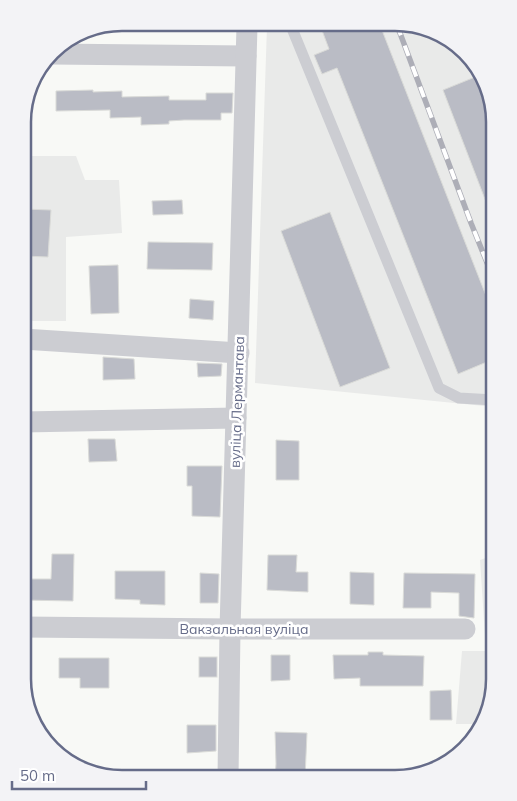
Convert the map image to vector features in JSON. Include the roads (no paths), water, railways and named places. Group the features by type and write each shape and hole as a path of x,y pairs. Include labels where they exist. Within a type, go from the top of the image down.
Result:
{"street":[{"name":"вуліца Лермантава","path":"228,770 230,629 247,31"},
{"path":"62,54 246,56"},
{"path":"31,340 239,353"},
{"path":"31,422 236,418"},
{"name":"Вакзальная вуліца","path":"31,627 465,629"}],"lane":[{"path":"293,31 439,388 459,398 486,400"}],"railway":[{"path":"399,31 486,260"}]}
